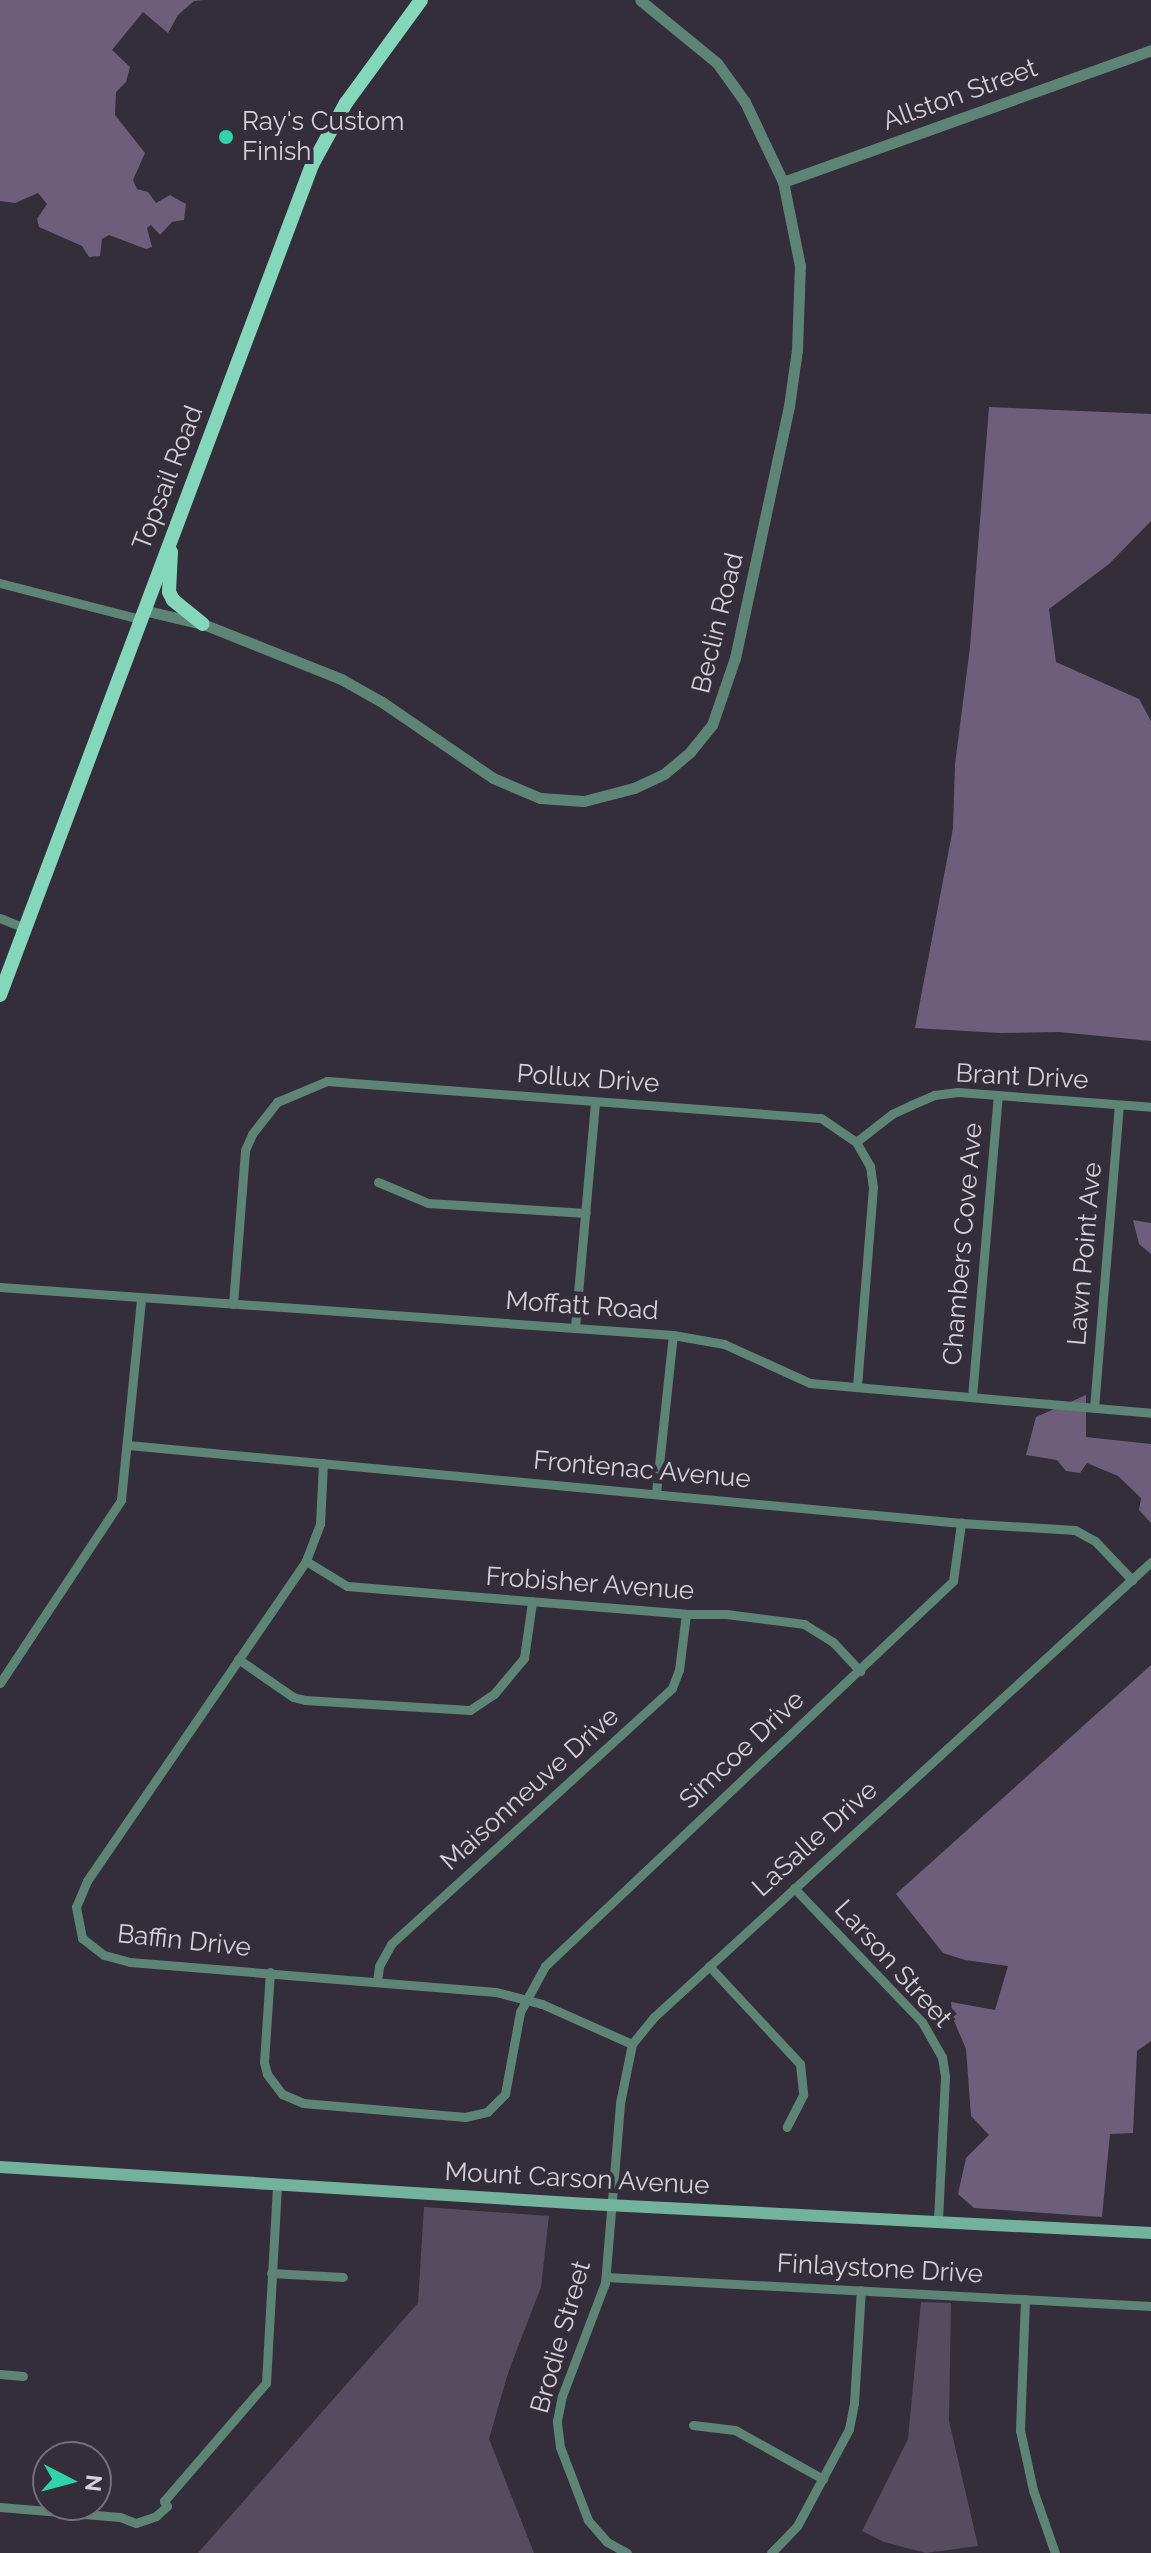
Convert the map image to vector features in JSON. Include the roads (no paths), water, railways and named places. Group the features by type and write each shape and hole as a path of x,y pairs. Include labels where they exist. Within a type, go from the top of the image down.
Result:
{"main road":[{"name":"Topsail Road","path":"0,995 312,165 346,103 421,0"},
{"path":"171,542 169,592 180,608 203,624"},
{"name":"Mount Carson Avenue","path":"0,2167 277,2186 1151,2233"}],"street":[{"name":"Beclin Road","path":"141,614 203,624 341,679 382,702 493,778 540,798 593,799 634,788 664,774 690,752 712,725 726,692 778,466 793,378 800,308 797,243 783,182 759,127 729,78 704,52 640,0"},
{"name":"Allston Street","path":"783,182 1151,50"},
{"path":"0,583 141,614"},
{"path":"0,918 25,928"},
{"name":"Pollux Drive","path":"233,1304 245,1150 263,1116 277,1102 327,1081 821,1118 856,1142"},
{"name":"Brant Drive","path":"856,1142 892,1114 934,1095 958,1092 1151,1107"},
{"name":"Chambers Cove Ave","path":"972,1397 998,1095"},
{"path":"575,1327 595,1102"},
{"name":"Lawn Point Ave","path":"1094,1408 1119,1105"},
{"path":"856,1142 870,1166 873,1187 857,1387"},
{"path":"378,1182 428,1203 586,1213"},
{"name":"Moffatt Road","path":"0,1287 673,1335 724,1344 803,1381 1151,1413"},
{"path":"0,1683 119,1507 128,1445 141,1298"},
{"path":"656,1493 673,1335"},
{"name":"Frontenac Avenue","path":"128,1445 961,1523 1075,1530 1095,1541 1132,1580"},
{"name":"Baffin Drive","path":"323,1463 320,1524 306,1561 87,1881 76,1907 82,1938 115,1960 496,1992 526,1998 632,2044"},
{"name":"Simcoe Drive","path":"270,1972 264,2049 267,2074 282,2094 303,2103 465,2117 487,2112 505,2094 509,2083 515,2029 526,1998 556,1953 953,1581 961,1523"},
{"name":"Frobisher Avenue","path":"306,1561 347,1586 686,1614 726,1614 804,1624 833,1642 860,1671"},
{"name":"LaSalle Drive","path":"611,2204 620,2103 632,2044 654,2017 1151,1562"},
{"path":"238,1659 293,1697 305,1700 470,1710 494,1694 524,1658 532,1602"},
{"name":"Maisonneuve Drive","path":"377,1981 379,1966 391,1944 672,1688 679,1670 686,1614"},
{"name":"Larson Street","path":"794,1888 922,2022 942,2057 945,2077 938,2221"},
{"path":"709,1966 800,2064 803,2095 787,2127"},
{"path":"0,2507 120,2517 136,2523 163,2511 167,2506 164,2501 266,2383 277,2186"},
{"name":"Brodie Street","path":"611,2204 606,2277 559,2404 557,2430 588,2520 607,2542 627,2553"},
{"path":"271,2273 343,2277"},
{"name":"Finlaystone Drive","path":"606,2277 1151,2306"},
{"path":"771,2553 792,2533 823,2479 851,2420 861,2290"},
{"path":"1025,2299 1020,2430 1033,2490 1055,2553"},
{"path":"0,2374 23,2376"},
{"path":"693,2425 735,2430 823,2479"}],"place":[{"name":"Ray's Custom Finish","path":"226,137"}]}
